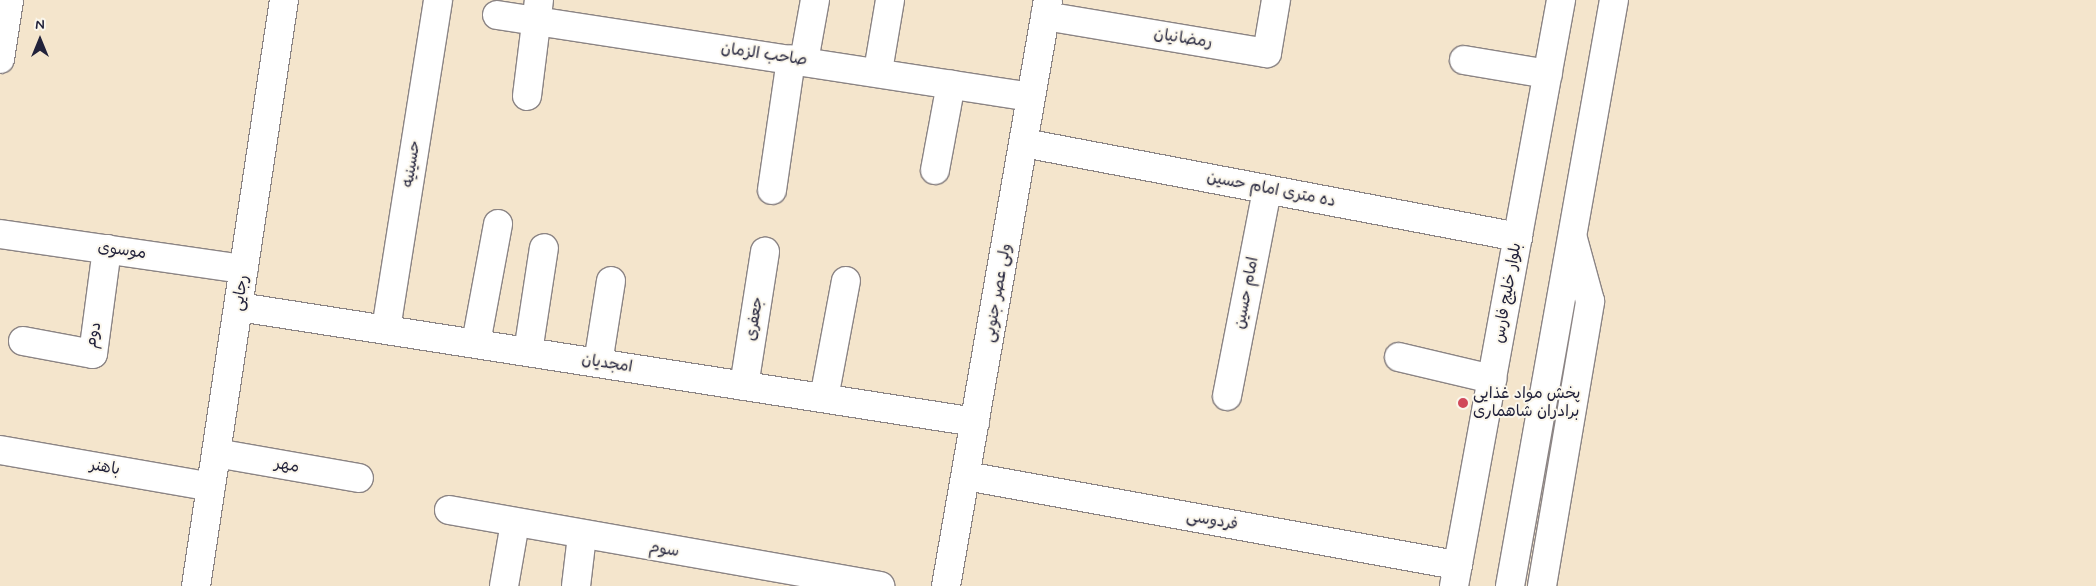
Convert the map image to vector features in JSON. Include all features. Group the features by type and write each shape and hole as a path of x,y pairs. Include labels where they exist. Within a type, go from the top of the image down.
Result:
{"street":[{"path":"0,59 9,0"},
{"name":"رجایی","path":"196,586 284,0"},
{"name":"حسینیه","path":"386,329 438,0"},
{"path":"772,190 798,60 815,0"},
{"path":"878,72 890,0"},
{"name":"رمضانیان","path":"1047,8 1267,53 1276,0"},
{"name":"بلوار خلیج فارس","path":"1456,576 1562,0"},
{"path":"1510,586 1614,0"},
{"name":"ولی عصر جنوبی","path":"946,586 1047,8"},
{"path":"527,96 537,11"},
{"name":"صاحب الزمان","path":"497,15 537,11 798,60 1031,97"},
{"path":"1464,60 1548,74"},
{"path":"935,170 951,84"},
{"name":"ده متری امام حسین","path":"1024,142 1267,190 1518,236"},
{"name":"امام حسین","path":"1227,396 1267,190"},
{"path":"476,343 498,224"},
{"name":"موسوی","path":"0,234 244,269"},
{"path":"1542,586 1590,301 1572,239"},
{"path":"528,352 544,248"},
{"name":"دوم","path":"23,341 93,354 107,249"},
{"name":"جعفری","path":"744,386 765,252"},
{"path":"824,398 846,281"},
{"path":"598,363 611,282"},
{"name":"امجدیان","path":"239,306 975,422"},
{"path":"1399,357 1492,379"},
{"name":"باهنر","path":"0,450 211,487"},
{"name":"مهر","path":"216,454 359,478"},
{"name":"فردوسی","path":"966,476 1456,576"},
{"name":"سوم","path":"449,510 582,536 880,586"},
{"path":"504,586 515,523"},
{"path":"576,586 582,536"}],"place":[{"name":"پخش مواد غذایی برادران شاهماری","path":"1463,403"}]}
